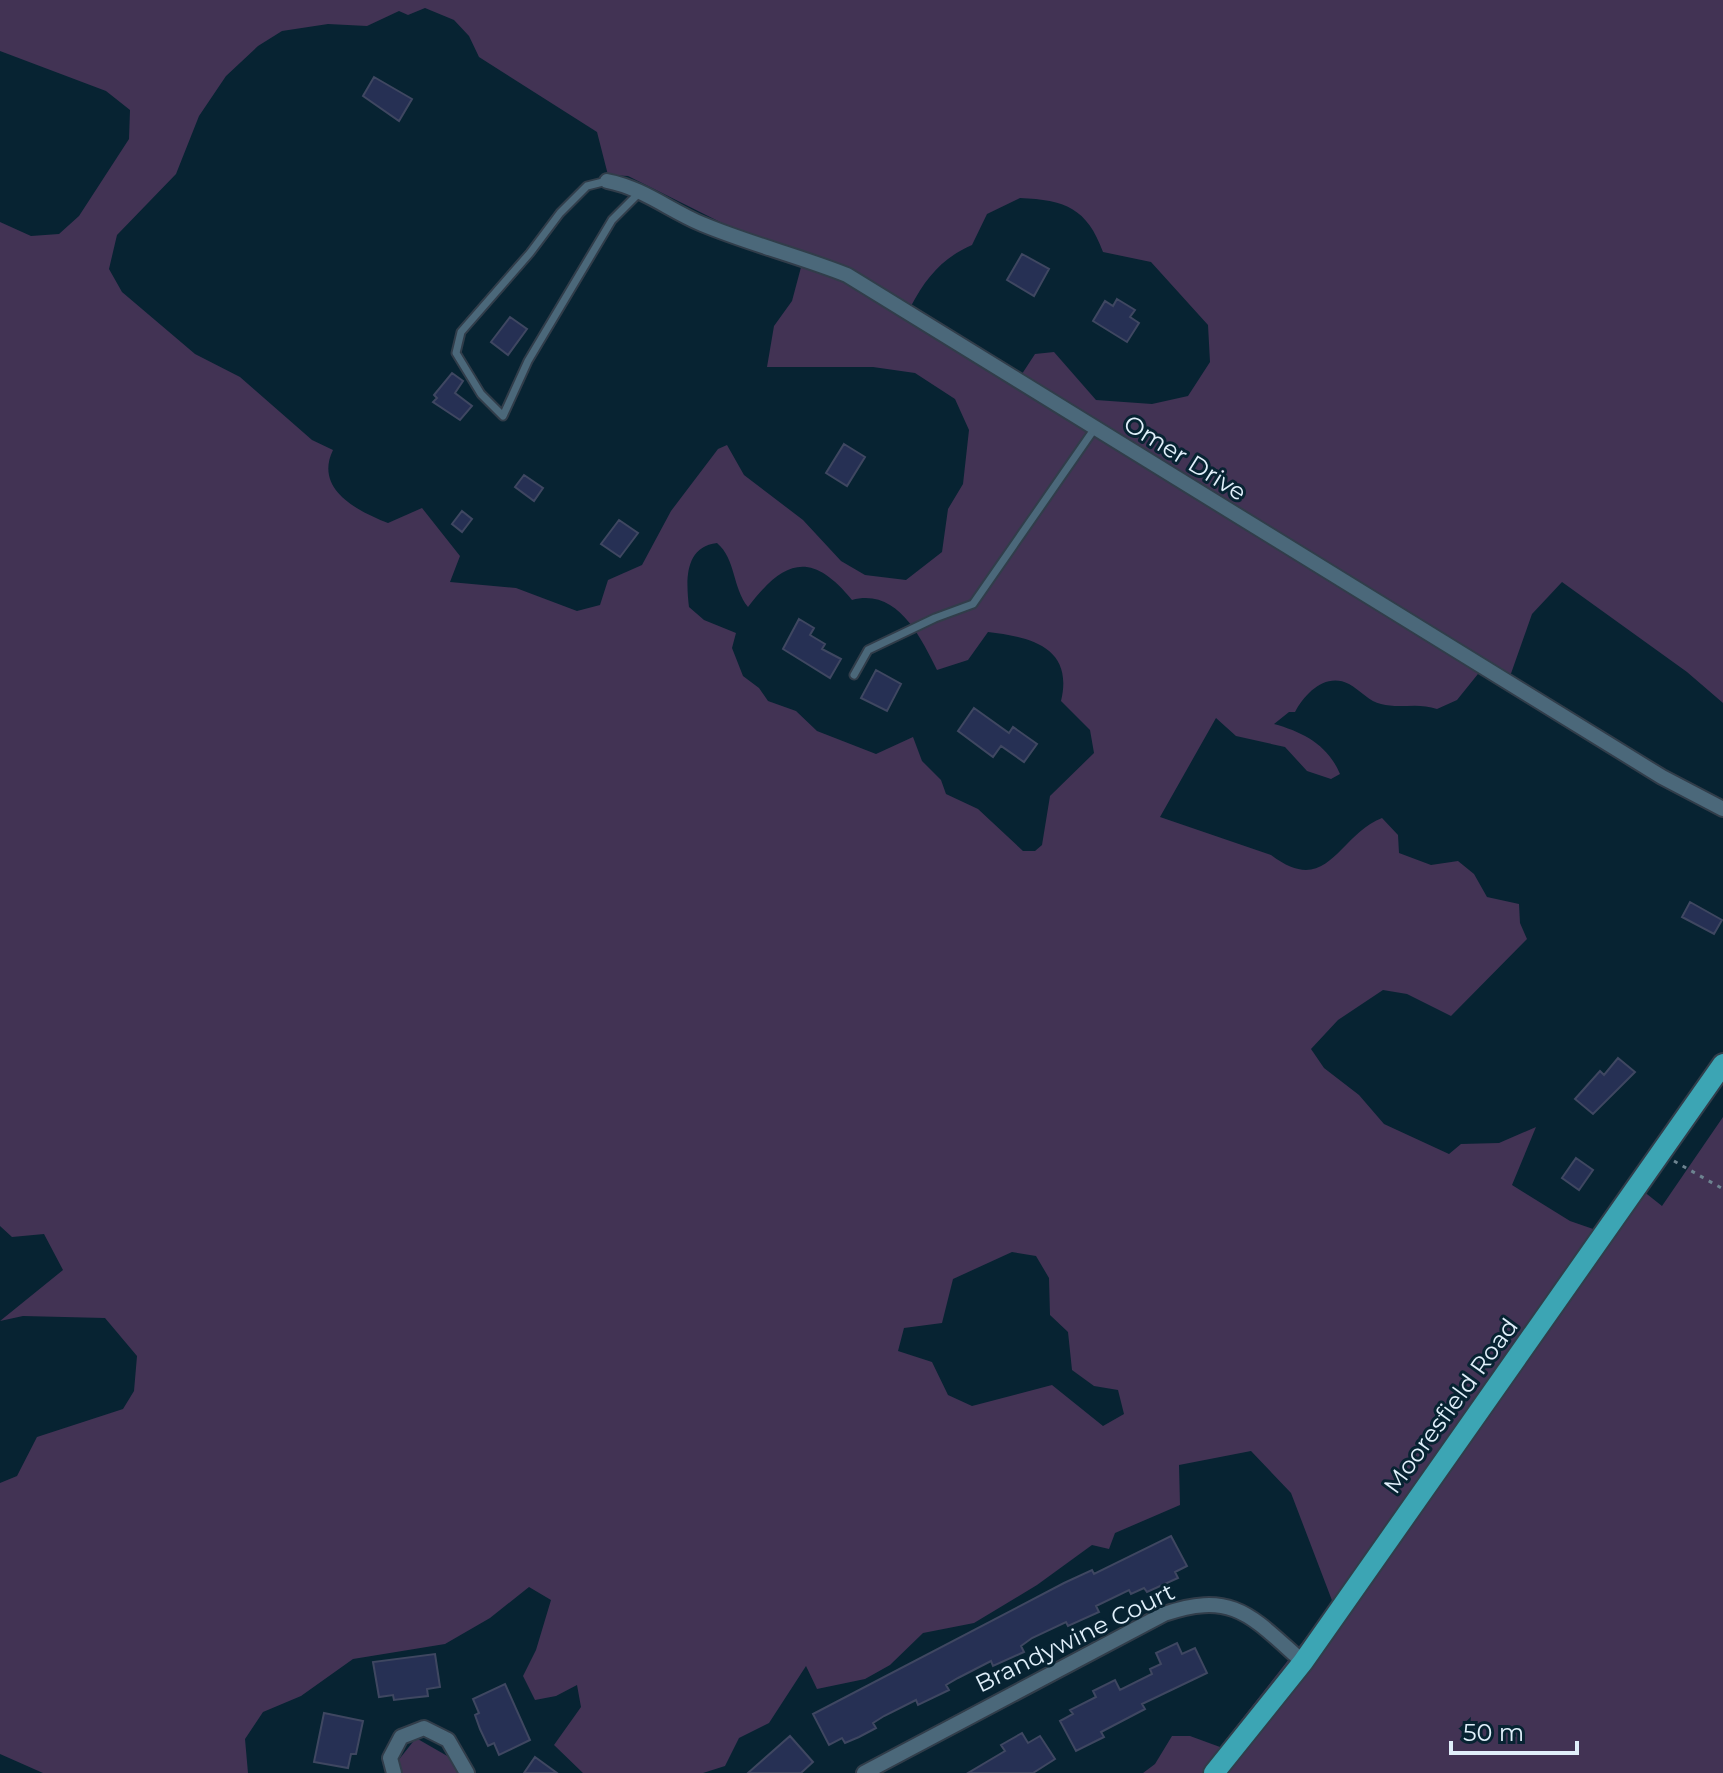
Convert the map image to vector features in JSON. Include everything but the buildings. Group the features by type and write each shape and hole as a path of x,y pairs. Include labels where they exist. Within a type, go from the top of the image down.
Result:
{"main road":[{"name":"Mooresfield Road","path":"1214,1773 1303,1662 1723,1064"}],"street":[{"name":"Omer Drive","path":"607,181 641,191 696,222 757,247 803,258 847,275 1648,769 1723,809"},
{"name":"Brandywine Court","path":"864,1773 1164,1614 1197,1602 1222,1604 1245,1614 1303,1662"},
{"path":"394,1773 390,1758 401,1737 424,1728 448,1740 467,1773"}],"lane":[{"path":"607,181 587,186 560,213 530,253 461,332 456,353 481,394 503,416 528,361 612,220 641,191"},
{"path":"854,675 868,650 973,604 1095,428"}],"path":[{"path":"1660,1153 1723,1189"}],"shaded area":[{"path":"0,0 1723,0 1723,703 1687,672 1562,582 1532,614 1508,682 1482,669 1457,700 1437,709 1381,704 1340,681 1317,686 1295,712 1289,712 1274,724 1313,741 1329,755 1340,774 1331,779 1307,771 1285,747 1236,736 1216,718 1160,817 1306,870 1319,867 1331,859 1354,837 1382,818 1398,835 1399,853 1431,865 1458,861 1474,874 1487,897 1519,904 1520,923 1527,939 1451,1016 1407,994 1383,990 1338,1020 1311,1049 1324,1068 1359,1095 1384,1124 1449,1154 1461,1144 1499,1143 1536,1127 1512,1185 1570,1221 1596,1230 1628,1179 1662,1206 1723,1117 1723,1773 1143,1773 1155,1764 1172,1736 1190,1736 1220,1747 1333,1603 1291,1493 1251,1451 1179,1465 1180,1505 1115,1533 1109,1549 1092,1545 1037,1585 974,1623 923,1633 890,1665 865,1679 817,1689 806,1666 769,1723 739,1738 725,1766 703,1773 583,1773 554,1745 581,1707 577,1685 556,1696 535,1700 523,1676 536,1650 551,1600 529,1587 490,1618 445,1644 353,1659 301,1696 263,1712 245,1739 248,1773 43,1773 0,1754 0,1483 17,1476 37,1437 123,1409 134,1391 137,1356 105,1318 23,1316 0,1321 63,1270 44,1234 12,1237 0,1226 0,222 31,236 59,234 79,216 129,139 130,110 106,91 0,51","holes":["425,8 454,20 469,36 479,57 597,132 608,175 628,176 756,240 804,256 792,301 774,326 767,367 873,367 915,373 955,399 969,430 963,484 948,509 942,552 906,580 865,575 841,561 803,520 744,475 727,445 718,449 671,511 642,565 608,580 600,605 577,611 516,588 450,582 460,556 422,508 388,523 352,505 334,487 329,476 333,450 312,440 240,377 195,354 122,292 109,269 117,235 176,174 199,116 226,76 258,46 282,31 328,24 367,26 399,11 408,15","1020,198 1062,204 1090,225 1103,252 1151,262 1208,325 1210,362 1188,396 1152,404 1096,400 1054,352 1035,354 1018,380 911,306 936,270 972,245 987,214","717,543 728,557 739,591 748,607 774,579 798,567 824,573 852,600 868,598 882,601 905,618 937,670 968,660 988,632 1019,637 1045,648 1061,668 1061,701 1090,730 1094,753 1050,796 1042,845 1035,851 1023,851 978,809 946,794 941,780 922,761 913,737 876,754 817,731 796,711 768,701 759,688 743,676 732,648 736,633 704,620 689,607 687,587 690,567 698,551","1012,1252 1036,1256 1049,1278 1050,1315 1068,1332 1072,1370 1094,1386 1118,1390 1124,1414 1103,1426 1052,1385 972,1406 948,1395 932,1362 898,1351 904,1328 942,1323 953,1279"]},
{"path":"416,1738 456,1761 464,1773 396,1773 393,1767"}]}
